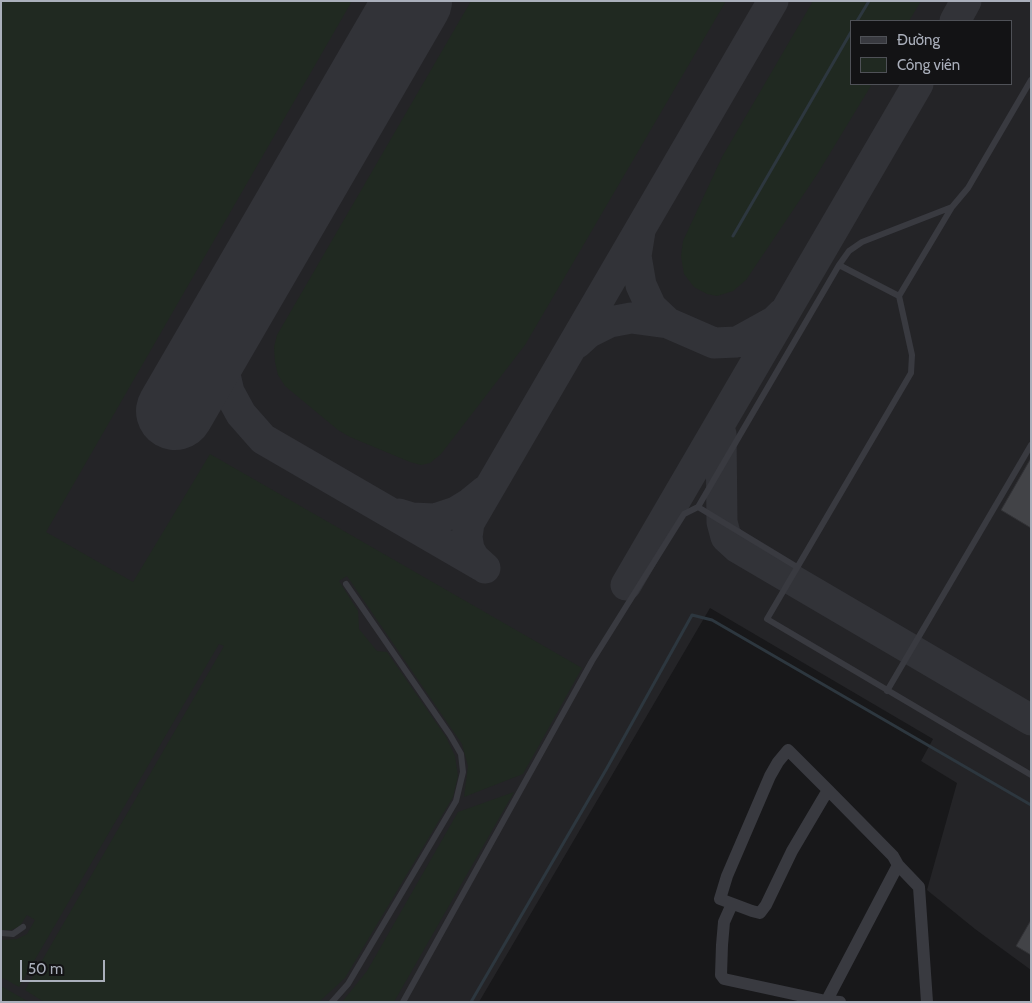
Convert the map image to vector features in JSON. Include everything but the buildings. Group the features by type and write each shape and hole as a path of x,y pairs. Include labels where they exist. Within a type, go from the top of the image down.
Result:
{"street":[{"path":"828,790 792,851 766,905 760,913 752,912 720,899 727,876 770,776 788,750 828,790 893,856 898,865 919,887 927,1002"},
{"path":"826,1001 898,865"},
{"path":"732,904 724,922 721,975 724,979 826,1001 840,1002"}],"lane":[{"path":"1031,80 968,188 952,207 899,296 912,355 911,373 767,619 887,692 1031,775"},
{"path":"403,1002 592,661 684,514 698,507 839,264 849,251 862,242 952,207"},
{"path":"839,264 899,296"},
{"path":"887,692 1031,445"},
{"path":"698,507 797,567"},
{"path":"332,1002 348,984 456,801 463,772 461,754 450,735 346,584"},
{"path":"1,934 13,934 23,927"}],"shaded area":[{"path":"1,1 1031,1 1031,970 975,929 927,890 957,783 921,761 933,739 710,608 479,1002 1,1002"}],"green space":[{"path":"1,1 352,1 46,532 133,582 210,454 582,668 523,774 464,797 468,766 462,744 347,576 339,581 358,611 359,629 377,651 387,652 446,737 455,756 458,776 453,797 345,978 319,1002 44,1002 25,990 224,646 219,644 19,987 3,978 1,981 1,940 17,939 27,934 35,920 27,915 20,926 11,930 1,930"},
{"path":"471,1 726,1 525,345 441,454 430,463 421,465 350,437 338,430 285,386 278,375 274,347 277,335"},
{"path":"813,1 921,1 910,20 850,20 850,85 871,85 818,173 746,280 733,291 717,296 707,294 694,287 684,274 681,256 683,241 722,157"},
{"path":"514,792 394,1002 342,1002 367,971 458,812"},
{"path":"1,986 29,1002 1,1002"}],"waterway":[{"path":"858,20 869,1"},
{"path":"733,236 850,34"},
{"path":"471,1002 607,768 692,615 712,620 1031,805"}],"taxiway":[{"path":"485,568 474,558 469,549 467,537 469,523 773,1"},
{"path":"956,20 966,1"},
{"path":"626,585 917,85"},
{"path":"640,231 636,256 641,285 651,307 668,323"},
{"path":"577,343 588,333 610,322 631,318 668,323 714,343 737,342 775,321 782,314"},
{"path":"230,316 224,344 223,366 229,392 241,414 263,439 482,566"},
{"path":"721,434 722,522 726,537 738,548 1031,720"},
{"path":"399,514 412,518 435,519 456,512 485,491"}],"runway":[{"path":"175,411 413,1"}]}
